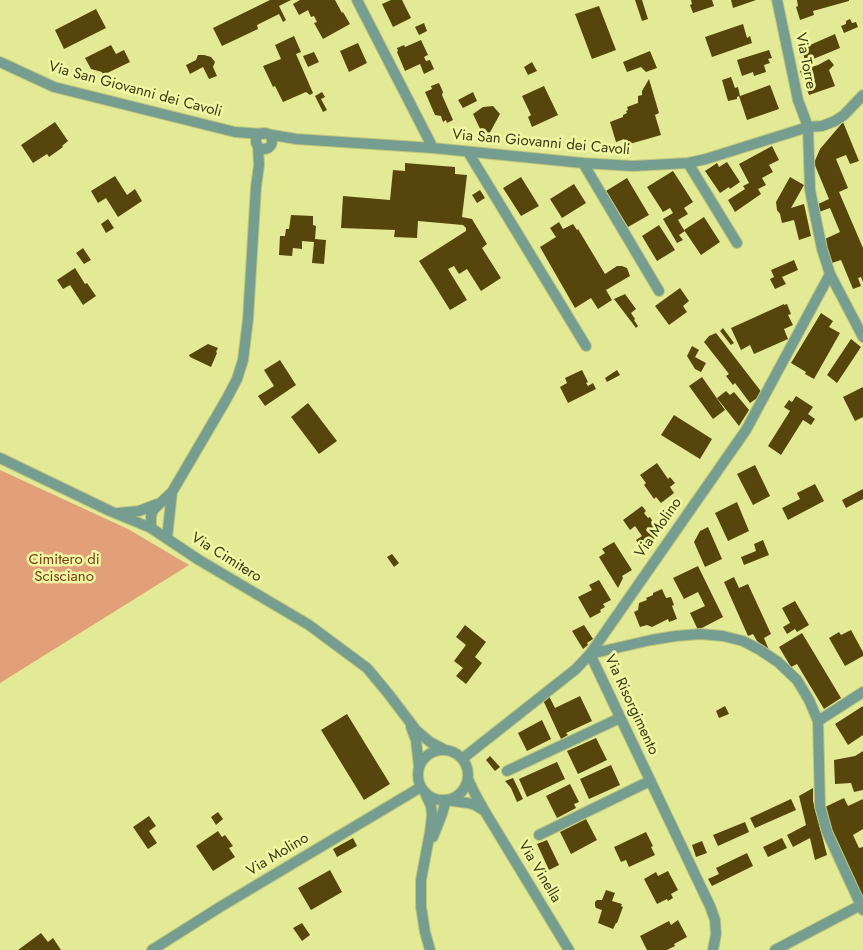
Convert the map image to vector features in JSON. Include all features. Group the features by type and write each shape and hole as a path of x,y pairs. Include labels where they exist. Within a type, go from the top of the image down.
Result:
{"street":[{"path":"357,0 433,148"},
{"name":"Via Torre","path":"777,0 798,100 808,127 810,190 822,249 830,274 863,337"},
{"name":"Via San Giovanni dei Cavoli","path":"0,62 54,88 235,132 633,166 688,163 808,127 822,126 844,115 863,95"},
{"name":"Via San Giovanni dei Cavoli","path":"235,132 263,147 296,138"},
{"path":"151,528 153,510 172,492 226,400 237,379 243,360 248,319 256,187 263,147 256,141 258,136 265,134"},
{"path":"468,152 586,346"},
{"path":"582,163 659,290"},
{"path":"688,163 737,244"},
{"name":"Via Molino","path":"462,759 576,669 590,654 746,430 830,274"},
{"name":"Via Cimitero","path":"0,458 151,528 199,560 309,625 367,668 408,722"},
{"path":"167,538 172,492"},
{"path":"116,513 139,510 160,502"},
{"name":"Via Risorgimento","path":"712,950 716,934 715,920 590,654 651,640 700,634 722,636 743,641 778,662 797,680 809,700 818,721 821,811 827,832 862,908"},
{"path":"818,721 863,692"},
{"path":"507,771 620,718"},
{"path":"408,722 424,738 453,752 466,763 468,771 466,787 454,798 446,800"},
{"path":"408,722 416,740 420,767"},
{"path":"430,950 421,907 421,880 432,815 431,806 418,776 423,760 430,754 446,750"},
{"name":"Via Vinella","path":"468,779 484,810 569,950"},
{"path":"539,835 650,781"},
{"path":"423,789 430,797 438,800 459,801 475,805 484,810"},
{"name":"Via Molino","path":"152,950 220,907 423,789"},
{"path":"426,854 446,800"},
{"path":"775,950 862,908"}],"green space":[{"name":"Cimitero di Scisciano","path":"0,470 128,529 189,565 0,683"}],"building":[{"path":"270,0 291,0 279,6 286,20 283,22 279,14 257,25 258,29 222,46 213,28"},
{"path":"300,0 335,0 350,24 323,39 314,23 317,22 314,16 311,17 308,10 299,15 293,4"},
{"path":"391,0 402,0 411,18 393,27 382,4"},
{"path":"635,0 642,0 648,19 642,21"},
{"path":"691,0 712,0 714,6 693,13 690,5 692,4"},
{"path":"731,0 756,0 733,8"},
{"path":"797,0 849,1 813,11 814,15 800,20 796,7 798,6"},
{"path":"599,6 616,50 592,59 575,14"},
{"path":"96,9 106,28 64,49 55,30"},
{"path":"850,19 852,23 856,22 858,27 844,33 841,26"},
{"path":"424,23 427,31 419,35 415,27"},
{"path":"743,24 747,38 750,36 752,43 712,57 705,37"},
{"path":"835,34 840,48 806,62 801,49"},
{"path":"294,36 301,52 296,54 313,93 310,95 306,92 283,102 263,66 281,59 275,45"},
{"path":"421,40 428,55 424,57 426,61 430,60 434,69 424,74 420,64 405,71 397,48 404,45 405,47"},
{"path":"358,43 367,63 349,72 340,51"},
{"path":"111,45 116,54 124,50 130,62 103,75 102,72 91,69 85,58"},
{"path":"769,50 772,58 768,59 770,63 764,65 766,72 754,76 753,72 742,76 737,60"},
{"path":"650,51 657,68 646,72 641,67 627,72 623,62"},
{"path":"314,52 319,62 308,67 303,56"},
{"path":"198,55 211,57 215,62 213,67 217,76 209,79 203,67 190,74 186,65 196,60"},
{"path":"829,59 834,65 829,70 835,86 809,95 800,71"},
{"path":"532,62 537,71 528,75 524,67"},
{"path":"731,77 735,88 738,87 740,96 770,85 779,109 747,120 739,96 737,99 728,101 722,80"},
{"path":"649,79 659,113 655,115 661,135 626,145 624,139 616,142 610,122 623,117 627,113 627,107 638,103 638,96 642,95 642,91"},
{"path":"439,83 453,120 447,123 446,120 443,122 441,116 435,115 425,92 432,89 431,86"},
{"path":"544,86 558,115 532,127 528,117 531,115 522,96"},
{"path":"322,92 325,97 321,99 327,110 323,112 315,96"},
{"path":"473,92 477,101 463,108 458,100"},
{"path":"493,106 500,114 488,136 484,136 473,114 483,107"},
{"path":"55,122 68,141 49,157 47,154 33,163 21,145"},
{"path":"843,122 859,161 850,164 846,155 836,159 848,188 839,192 863,248 863,282 861,277 858,278 861,286 853,289 841,260 832,263 826,253 825,239 840,232 830,208 819,212 816,205 829,199 814,163 820,149"},
{"path":"772,146 779,160 769,165 773,172 762,178 766,185 758,189 761,194 735,212 728,200 745,189 743,186 749,183 739,164"},
{"path":"727,162 740,182 720,193 705,171 717,163 719,167"},
{"path":"405,163 455,167 455,174 467,175 462,217 472,219 487,244 482,248 501,278 481,291 467,269 459,274 454,266 448,269 467,300 450,310 419,261 466,231 463,225 418,221 417,238 394,237 395,230 341,228 343,196 390,200 393,170 405,171"},
{"path":"673,171 693,202 684,208 688,214 678,220 684,230 704,217 720,242 701,255 685,231 679,235 683,240 677,243 663,219 673,213 670,208 663,212 647,187"},
{"path":"115,176 127,195 135,189 142,201 118,217 106,198 98,203 91,191"},
{"path":"521,177 539,206 521,216 503,188"},
{"path":"790,177 804,185 791,208 804,204 811,236 799,240 794,220 782,223 777,210 776,202"},
{"path":"627,178 649,215 628,227 606,191"},
{"path":"574,184 586,203 562,218 550,199"},
{"path":"480,190 485,198 477,203 472,195"},
{"path":"291,215 313,216 313,225 316,226 315,239 326,240 324,264 312,263 314,242 302,241 302,249 293,248 292,256 279,255 280,236 285,236 286,229 289,229"},
{"path":"108,219 114,228 106,233 101,224"},
{"path":"559,222 563,229 573,224 578,229 605,274 617,266 627,268 630,276 606,290 612,300 598,309 591,298 575,308 540,247 556,237 550,228"},
{"path":"659,225 675,250 657,261 642,236"},
{"path":"83,248 91,260 84,264 76,253"},
{"path":"794,260 798,270 782,277 786,284 775,289 770,279 774,277 771,270"},
{"path":"75,268 85,284 87,283 96,296 83,305 70,285 63,289 57,280"},
{"path":"680,288 689,301 683,306 687,312 669,325 655,306"},
{"path":"625,294 636,309 631,313 638,326 636,328 614,299"},
{"path":"787,304 791,314 788,315 793,325 784,329 788,339 754,354 750,345 741,350 731,328"},
{"path":"821,313 833,321 829,327 840,333 814,379 791,363"},
{"path":"723,328 734,343 731,345 720,331"},
{"path":"716,333 763,394 750,403 735,383 733,385 726,376 729,374 704,342 709,336"},
{"path":"851,339 861,347 837,383 827,375"},
{"path":"208,344 218,348 211,367 189,355"},
{"path":"692,346 699,350 695,357 706,363 701,372 695,369 687,356"},
{"path":"280,360 296,385 265,406 258,396 274,386 264,370"},
{"path":"582,370 588,386 593,383 596,389 568,403 560,387 567,383 565,378"},
{"path":"617,370 620,375 607,382 605,378"},
{"path":"702,377 725,410 713,419 689,386"},
{"path":"863,387 863,417 855,421 843,397"},
{"path":"726,391 730,395 734,392 749,410 739,426 717,398"},
{"path":"796,396 813,407 808,414 815,419 811,425 803,420 781,455 768,446 790,411 784,407 789,400 792,402"},
{"path":"308,403 337,441 319,454 291,417"},
{"path":"674,415 712,439 700,459 661,435"},
{"path":"657,463 668,479 670,477 675,483 670,487 674,493 661,503 656,497 654,499 644,485 646,483 640,475"},
{"path":"755,465 770,496 753,505 737,474"},
{"path":"815,484 824,501 788,520 782,508 800,499 797,493"},
{"path":"863,489 863,499 846,508 842,500"},
{"path":"737,502 749,531 728,541 715,513"},
{"path":"642,506 646,511 644,513 648,518 650,517 657,529 652,533 655,538 649,542 651,544 643,550 636,540 642,536 635,526 630,530 623,520"},
{"path":"708,527 722,559 705,567 694,542 700,531"},
{"path":"763,540 769,555 744,565 741,557 756,551 754,544"},
{"path":"614,542 632,570 622,576 623,578 618,588 599,557 605,553 602,549"},
{"path":"392,554 399,563 394,567 387,557"},
{"path":"698,566 723,617 698,630 690,613 705,606 698,592 684,599 673,578"},
{"path":"734,577 739,588 748,584 771,634 764,638 769,650 757,641 753,634 748,636 724,582"},
{"path":"599,580 611,600 603,604 605,607 600,610 601,612 590,618 578,597 592,590 589,585"},
{"path":"662,589 666,598 671,597 677,619 669,622 668,619 652,627 647,625 640,627 634,612 638,610 639,603 647,600 646,598"},
{"path":"795,601 809,625 797,632 795,629 787,634 783,627 790,623 782,608"},
{"path":"465,625 486,642 475,657 482,663 466,684 456,676 463,668 454,661 466,645 456,637"},
{"path":"584,625 593,639 583,649 572,631"},
{"path":"851,630 863,652 863,656 845,666 829,638 839,632 841,635"},
{"path":"802,633 841,698 824,709 797,664 791,667 779,647"},
{"path":"549,696 555,708 580,696 592,721 566,733 568,735 561,739 543,700"},
{"path":"725,706 729,714 719,718 716,711"},
{"path":"863,706 863,735 848,745 835,724"},
{"path":"347,714 390,784 364,800 321,730"},
{"path":"542,720 551,739 527,751 518,733"},
{"path":"596,738 607,760 578,774 567,751"},
{"path":"863,751 863,790 854,792 851,783 835,784 834,760 855,756"},
{"path":"490,756 500,767 495,771 486,760"},
{"path":"557,762 565,779 527,797 519,779"},
{"path":"611,765 620,785 589,799 580,779"},
{"path":"513,778 523,799 517,802 511,788 505,781"},
{"path":"570,784 579,802 574,804 576,808 557,818 546,796"},
{"path":"813,788 813,801 827,855 815,860 810,838 793,847 787,835 806,825 799,796"},
{"path":"844,798 848,806 863,799 863,829 853,835 859,848 863,847 863,900 829,832 832,831 823,808"},
{"path":"791,799 796,810 755,828 750,818"},
{"path":"218,812 223,819 216,825 211,817"},
{"path":"149,816 156,826 149,831 157,843 148,849 133,827"},
{"path":"586,819 597,840 571,854 560,832"},
{"path":"745,822 749,832 718,846 713,835"},
{"path":"218,831 222,837 225,835 233,846 229,848 235,857 213,871 196,846"},
{"path":"646,832 655,855 629,867 626,860 621,862 614,847"},
{"path":"353,838 357,846 337,857 333,849"},
{"path":"782,838 787,848 768,857 763,847"},
{"path":"547,840 559,865 549,870 537,844"},
{"path":"702,841 707,853 696,857 692,845"},
{"path":"747,853 753,866 712,886 708,879 719,874 716,868"},
{"path":"330,870 342,892 311,910 298,888"},
{"path":"668,871 678,890 671,894 673,898 657,904 644,879 656,872 658,876"},
{"path":"606,890 615,893 612,901 622,904 621,906 623,907 613,929 598,923 602,910 596,908 595,902 602,900"},
{"path":"678,920 687,937 667,950 647,950 640,936 669,921 671,925"},
{"path":"302,923 310,935 302,941 293,928"},
{"path":"41,933 48,942 53,938 61,950 18,950"}]}
